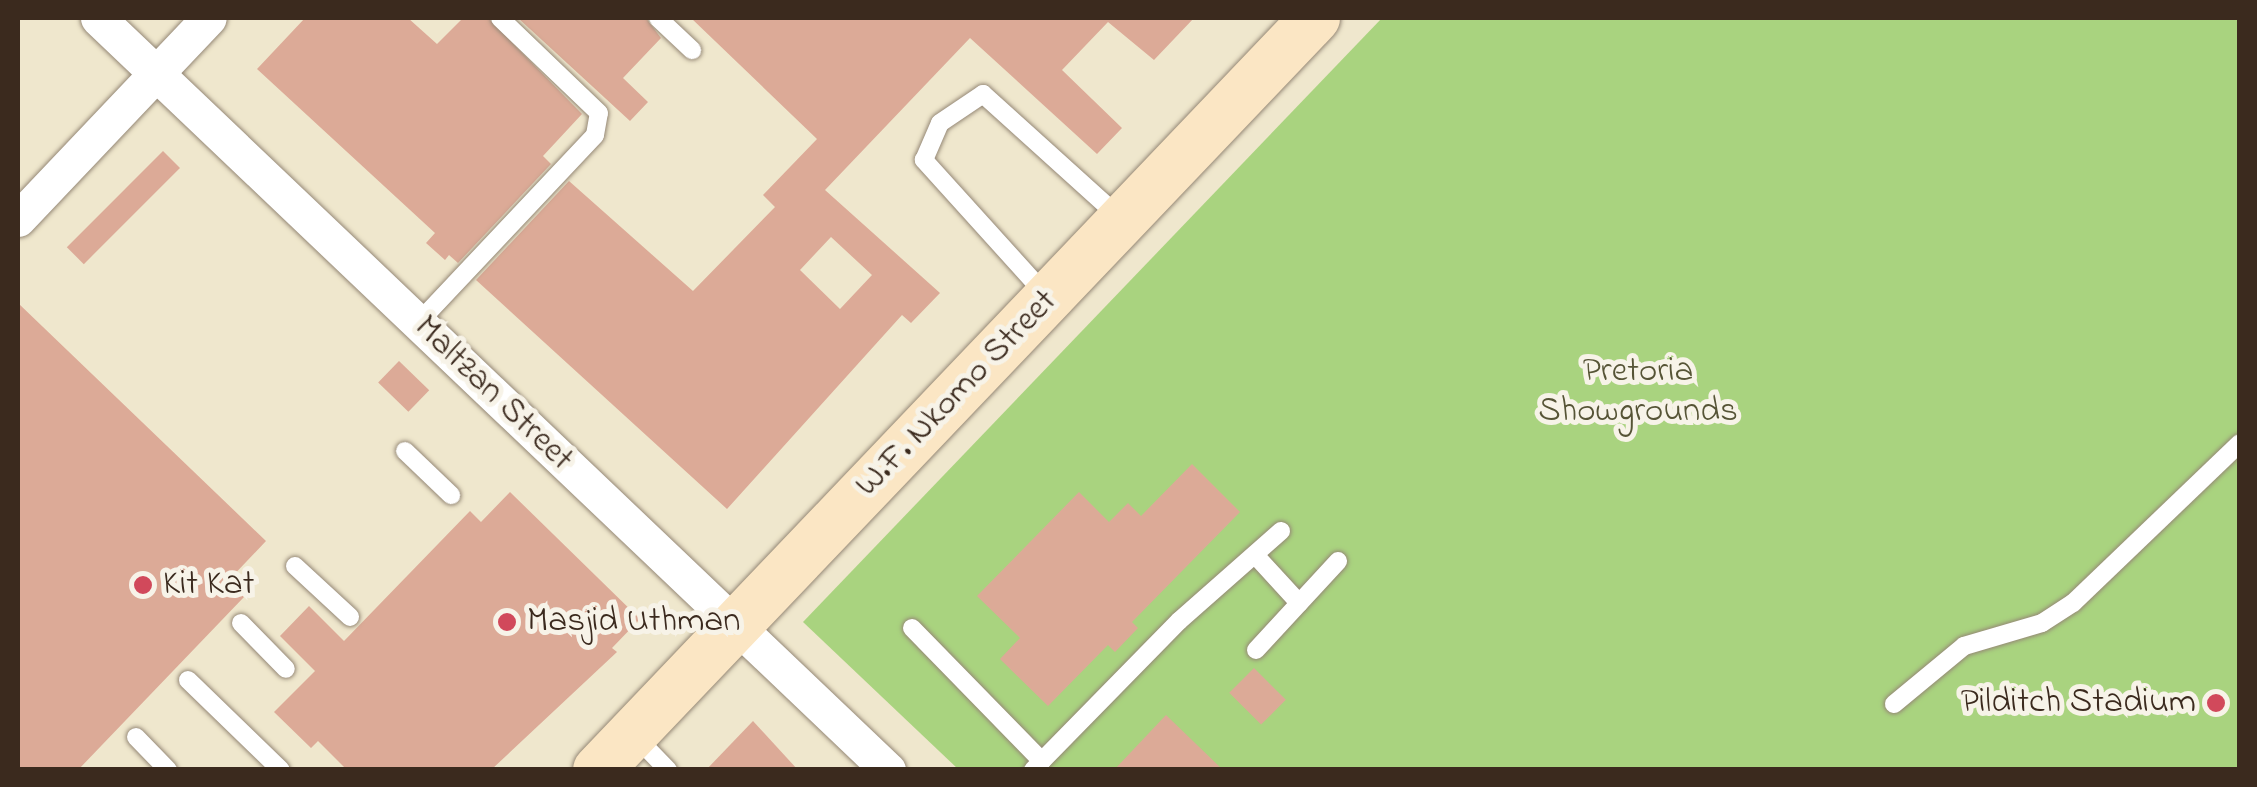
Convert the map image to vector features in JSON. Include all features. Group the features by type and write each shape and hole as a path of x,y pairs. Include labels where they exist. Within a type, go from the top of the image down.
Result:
{"main road":[{"name":"W.F. Nkomo Street","path":"598,770 1316,18"}],"street":[{"name":"Maltzan Street","path":"98,18 888,770"},
{"path":"18,219 209,18"}],"lane":[{"path":"418,323 595,135 599,113 500,18"},
{"path":"658,18 692,50"},
{"path":"1048,298 924,160 940,123 982,94 1122,220"},
{"path":"1894,704 1964,646 2054,617 2240,443"},
{"path":"405,450 452,495"},
{"path":"912,628 1037,765 1179,621 1281,531"},
{"path":"1256,556 1299,603"},
{"path":"1256,650 1338,561"},
{"path":"294,566 350,617"},
{"path":"241,623 286,669"},
{"path":"188,680 281,770"},
{"path":"632,733 668,770"},
{"path":"136,737 168,770"}],"green space":[{"name":"Pretoria Showgrounds","path":"1382,18 2239,18 2239,769 958,769 803,622"}],"building":[{"path":"305,18 408,18 437,44 463,18 488,18 582,114 543,156 551,164 458,263 449,255 445,260 426,243 435,233 257,69"},
{"path":"518,18 646,18 661,38 623,78 648,102 630,121"},
{"path":"691,18 1194,18 1154,60 1108,22 1062,70 1122,128 1097,154 970,38 825,190 940,293 911,323 902,315 727,509 476,280 569,181 693,291 775,207 763,195 817,139","holes":["831,237 872,275 840,309 800,270"]},
{"path":"163,151 180,168 84,264 67,247"},
{"path":"18,303 266,541 228,581 244,597 78,770 18,770"},
{"path":"399,361 429,390 408,412 378,383"},
{"path":"1192,464 1240,512 1132,622 1138,628 1115,652 1108,645 1048,706 1000,659 1020,638 977,596 1079,492 1109,522 1128,503 1141,516"},
{"path":"510,492 640,619 612,648 617,652 491,770 347,770 318,741 311,748 274,712 315,671 280,636 309,606 344,641 470,511 481,522"},
{"path":"1254,668 1286,700 1261,725 1229,693"},
{"path":"1166,715 1223,770 1114,770"},
{"path":"753,721 798,770 706,770"}],"place":[{"name":"Kit Kat","path":"143,585"},
{"name":"Masjid Uthman","path":"507,622"},
{"name":"Pilditch Stadium","path":"2216,703"}]}
